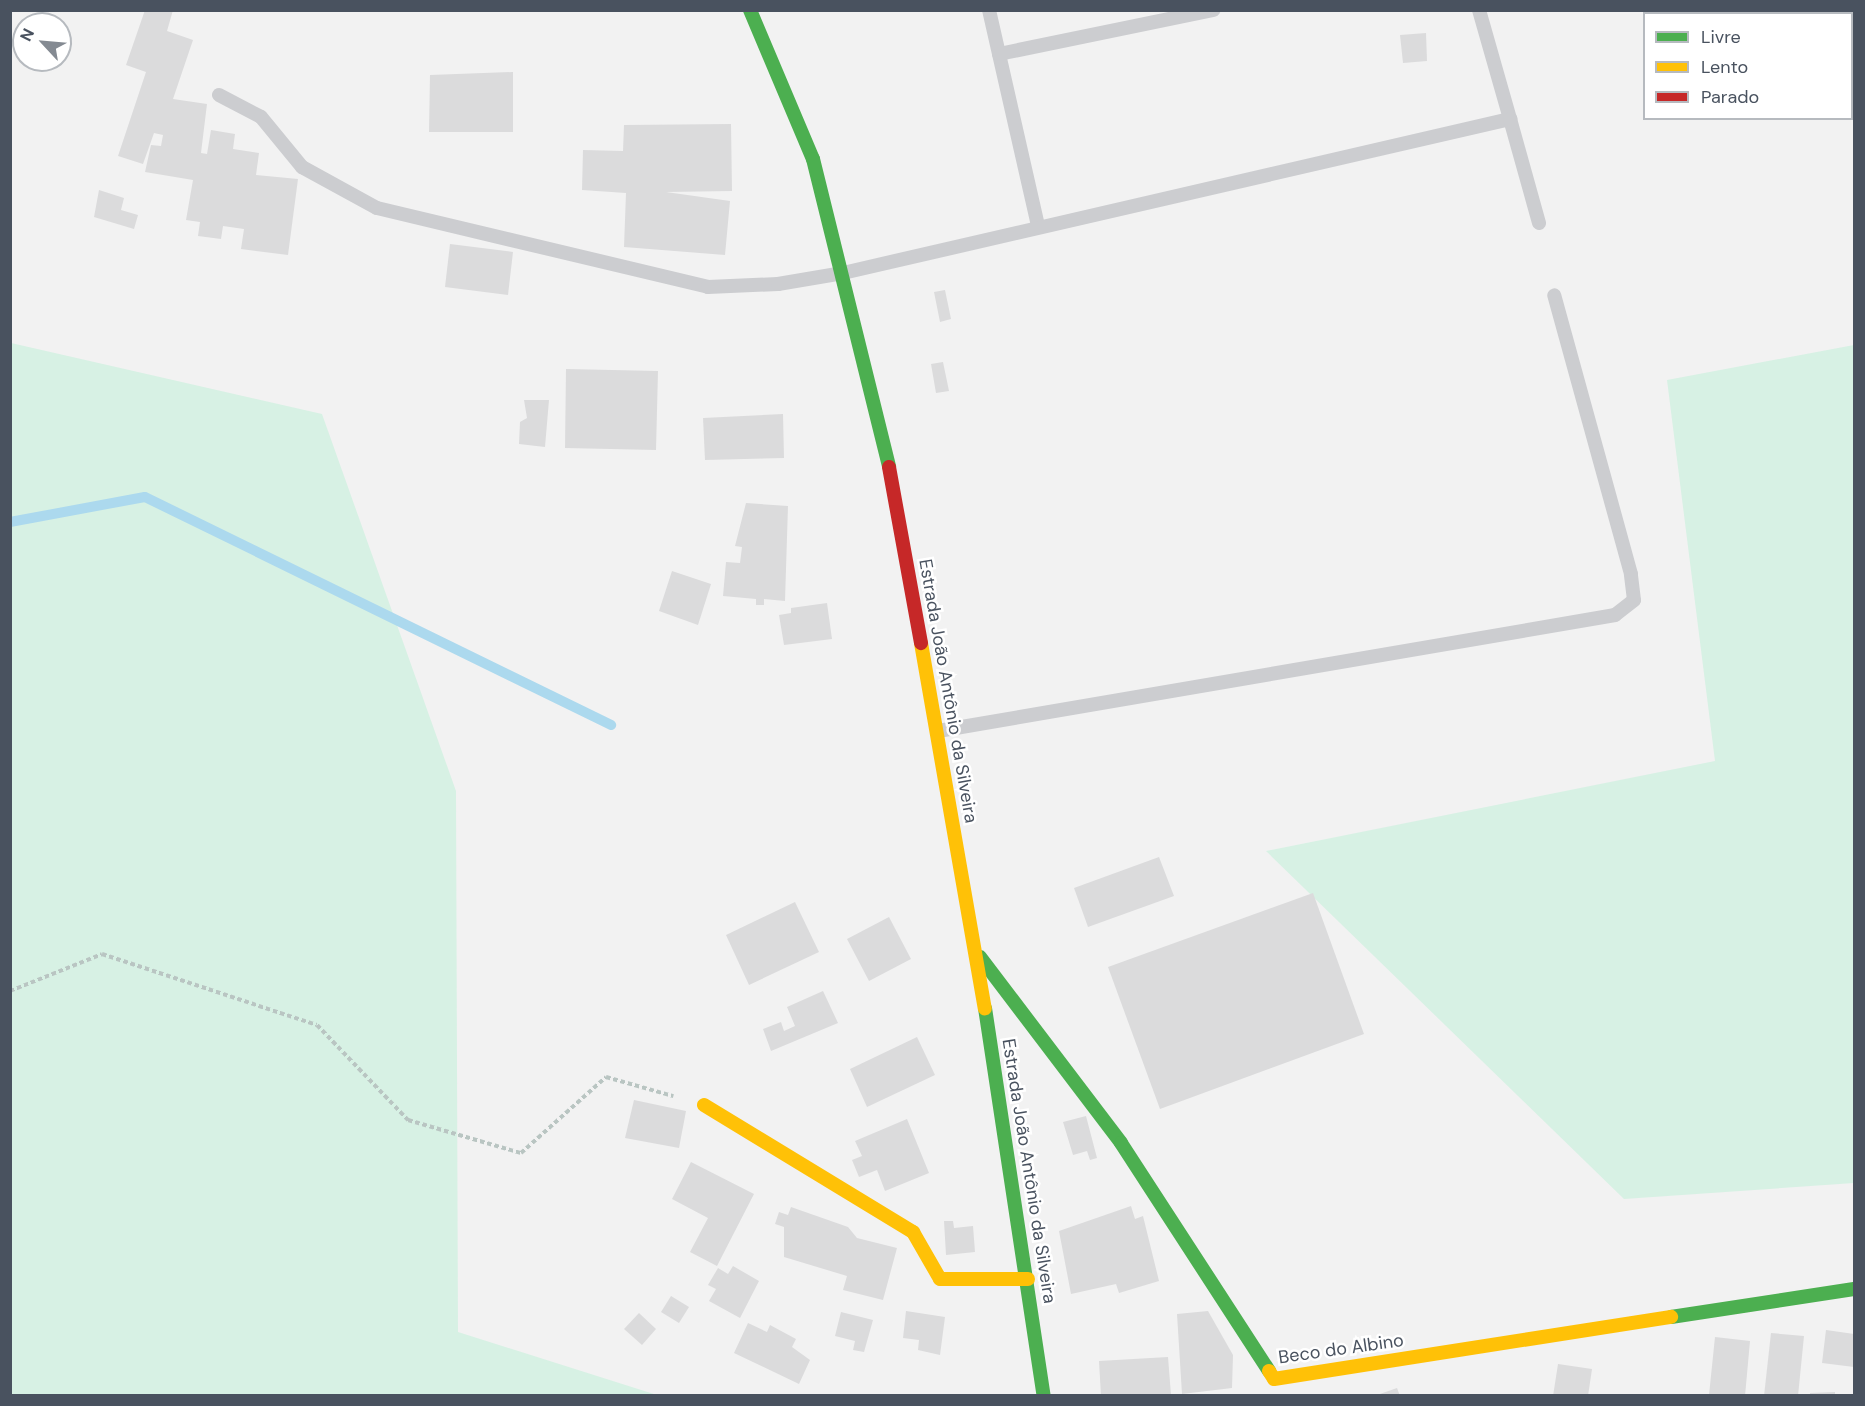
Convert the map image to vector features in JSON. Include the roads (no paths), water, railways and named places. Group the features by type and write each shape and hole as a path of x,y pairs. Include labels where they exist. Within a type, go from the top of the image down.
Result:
{"street":[{"name":"Estrada João Antônio da Silveira","path":"750,10 813,159 881,423 977,954 1044,1395"},
{"name":"Beco do Albino","path":"977,954 1121,1143 1274,1379 1854,1289"},
{"path":"704,1105 913,1232 940,1279 1028,1279"}],"lane":[{"path":"989,10 1038,226"},
{"path":"999,54 1214,10"},
{"path":"1479,10 1539,223"},
{"path":"219,95 261,117 302,167 377,208 708,288 778,284 843,273 1510,118"},
{"path":"938,731 1615,615 1634,600 1631,574 1554,295"}],"waterway":[{"path":"10,522 145,497 611,725"}]}
